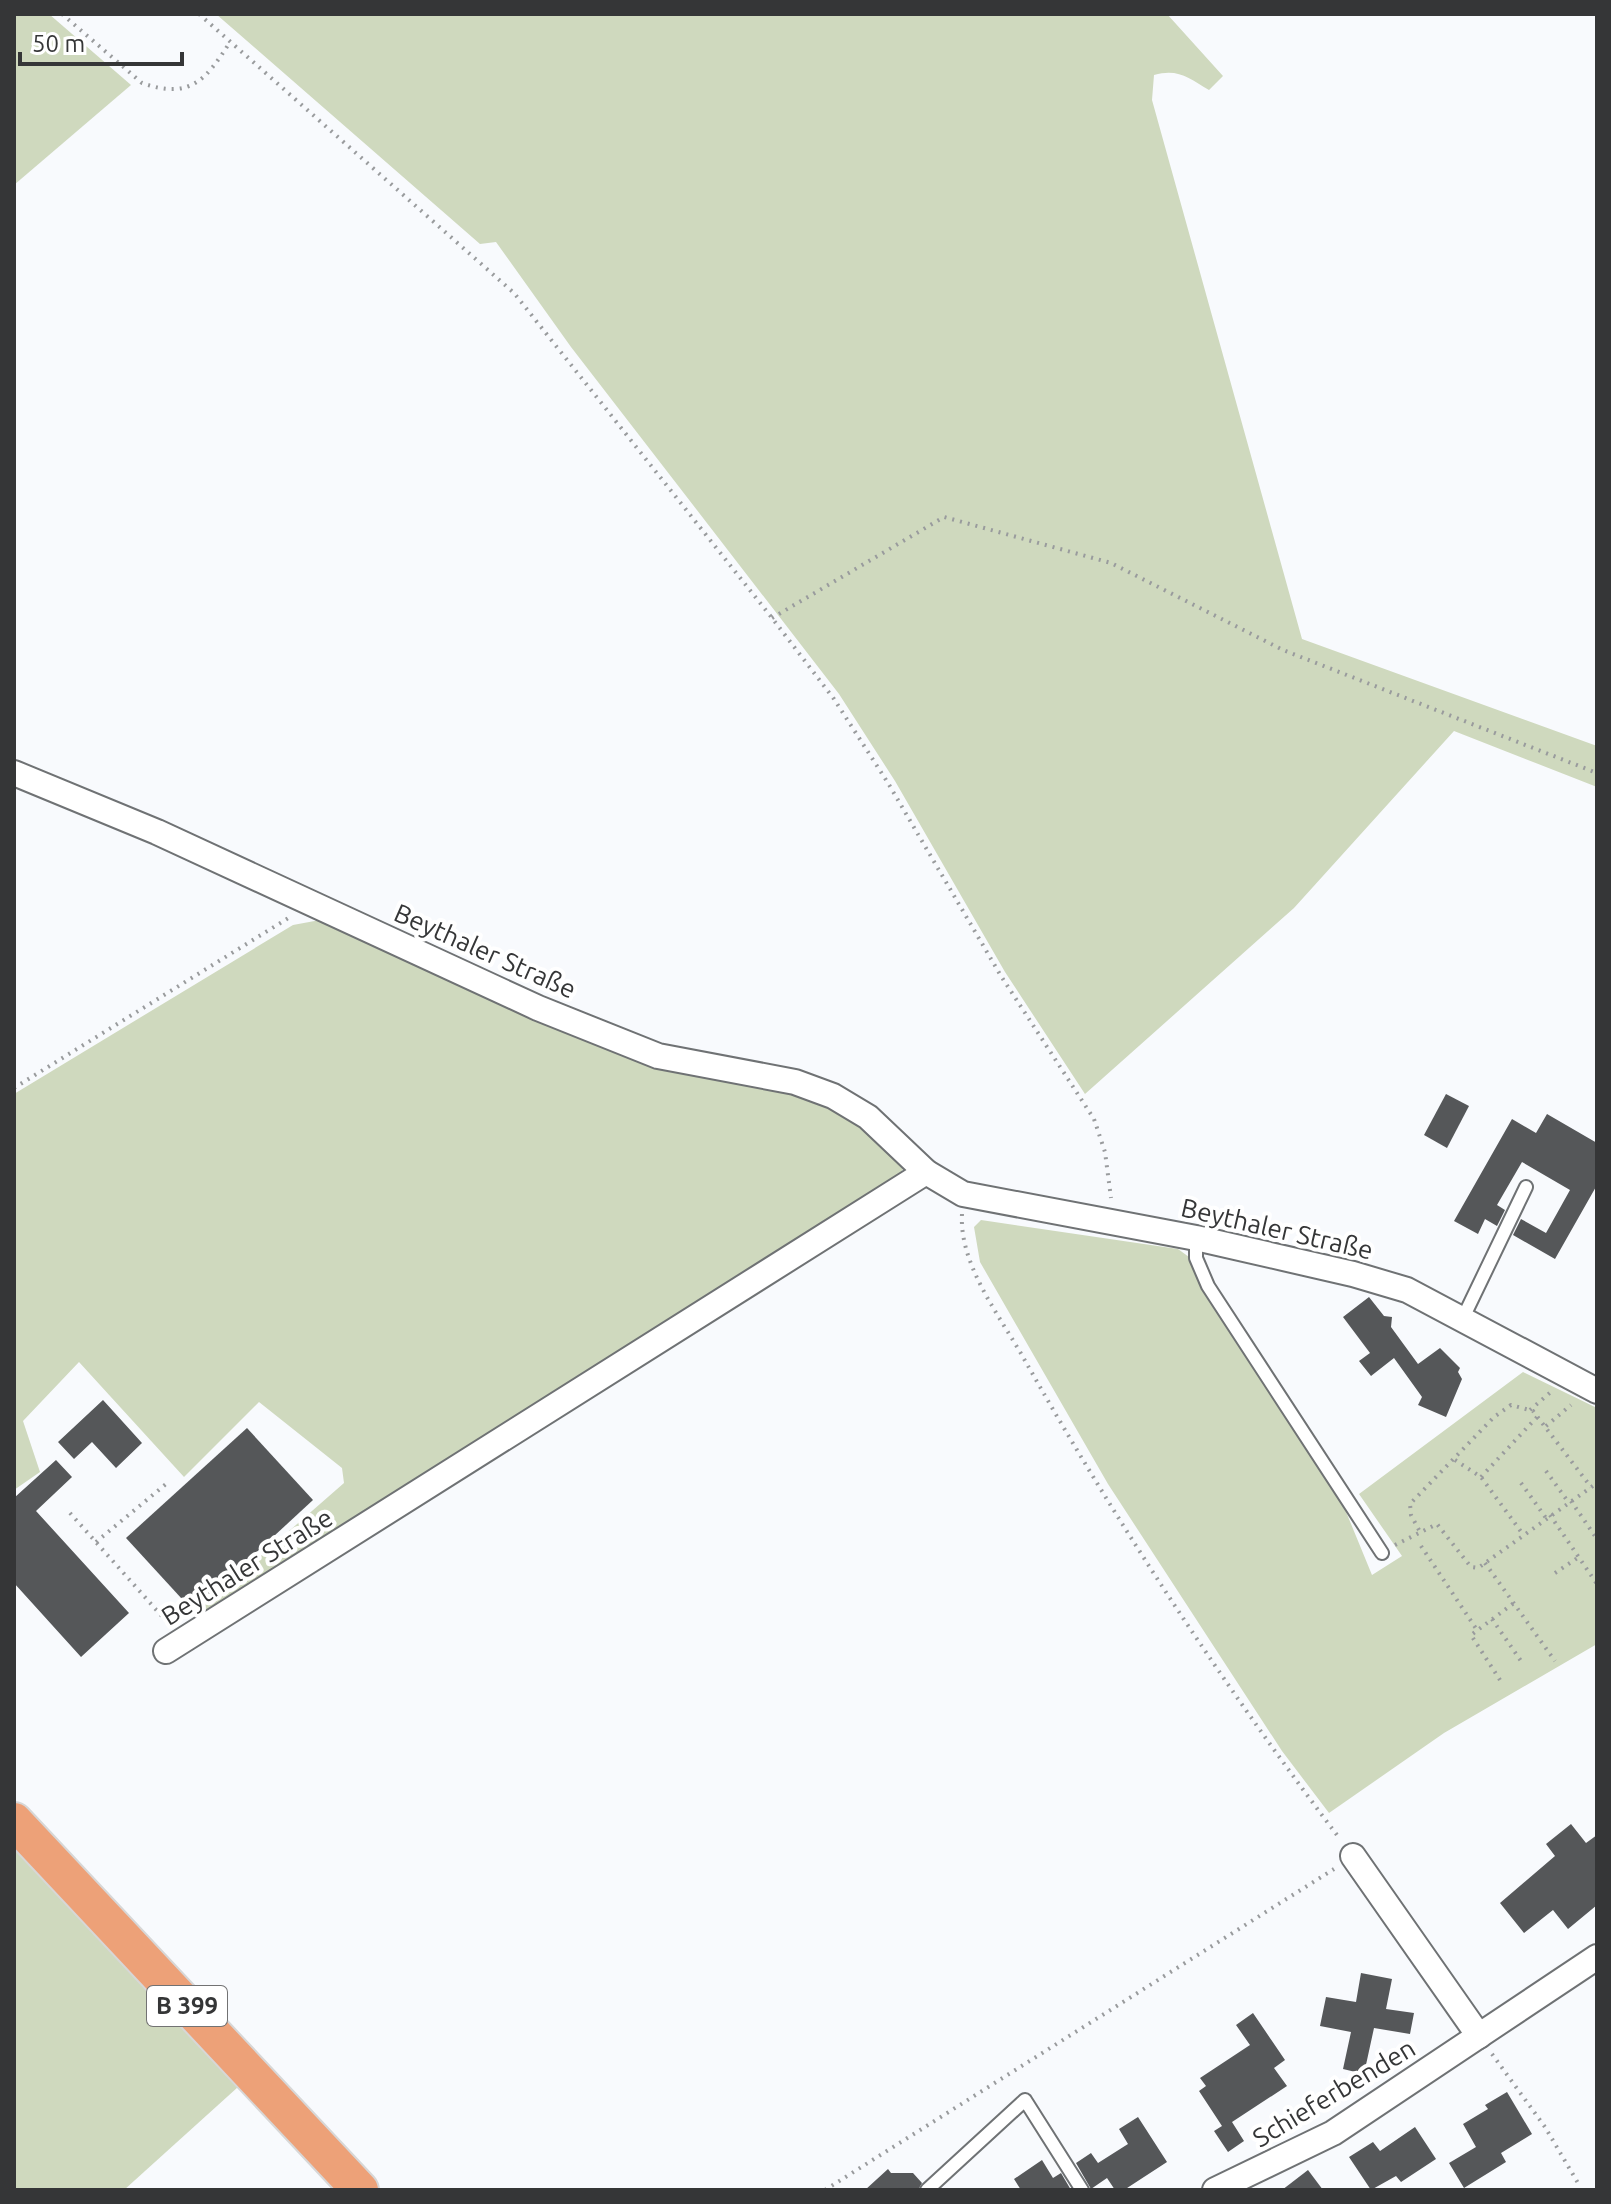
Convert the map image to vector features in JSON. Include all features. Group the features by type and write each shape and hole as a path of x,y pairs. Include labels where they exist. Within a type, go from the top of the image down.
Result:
{"main road":[{"name":"B 399","path":"14,1821 360,2190"}],"street":[{"name":"Beythaler Straße","path":"14,773 157,832 538,1008 658,1056 795,1082 833,1096 868,1117 926,1172 963,1194 1196,1238 1353,1274 1407,1290 1597,1391"},
{"name":"Beythaler Straße","path":"175,1645 926,1172"},
{"path":"1353,1856 1479,2036"},
{"name":"Schieferbenden","path":"1215,2190 1333,2133 1597,1957"}],"lane":[{"path":"1463,1318 1526,1187"},
{"path":"1196,1238 1196,1258 1208,1286 1382,1553"},
{"path":"927,2190 1025,2100 1082,2190"}],"path":[{"path":"62,14 142,83 157,88 184,89 196,84 213,68 230,42"},
{"path":"199,14 514,293 834,699 888,783 961,910 1094,1119 1105,1152 1111,1199 1109,1220"},
{"path":"772,618 944,517 1111,563 1283,650 1597,773"},
{"path":"14,1088 287,920 303,899"},
{"path":"825,2190 1353,1856 1276,1755 1200,1643 1060,1423 972,1266 961,1224 963,1194"},
{"path":"1530,1410 1552,1391"},
{"path":"1419,1530 1411,1515 1410,1504 1502,1410 1511,1405 1530,1410 1538,1416 1597,1492"},
{"path":"1546,1426 1571,1405"},
{"path":"1481,1477 1538,1416"},
{"path":"1455,1460 1481,1477 1523,1534"},
{"path":"1546,1471 1597,1539"},
{"path":"1521,1483 1597,1584"},
{"path":"96,1542 166,1484"},
{"path":"1382,1553 1419,1530 1437,1524 1471,1567 1478,1568 1594,1485"},
{"path":"70,1513 175,1645"},
{"path":"1421,1546 1477,1630"},
{"path":"1555,1573 1579,1557"},
{"path":"1485,1563 1555,1661"},
{"path":"1500,1680 1471,1635 1514,1603"},
{"path":"1492,1619 1521,1661"},
{"path":"1479,2036 1545,2127 1578,2183"}],"green space":[{"path":"14,14 49,14 131,85 14,185"},
{"path":"216,14 1167,14 1223,76 1209,90 1177,74 1154,75 1152,100 1302,639 1597,746 1597,787 1454,731 1294,908 1085,1094 1005,972 895,781 839,694 571,347 496,242 480,244"},
{"path":"320,920 827,1105 879,1140 903,1169 894,1185 209,1617 201,1608 344,1483 342,1468 259,1402 184,1477 79,1362 23,1421 40,1472 14,1490 14,1094 293,925"},
{"path":"981,1220 1178,1249 1189,1257 1202,1289 1342,1502 1372,1575 1402,1556 1359,1494 1523,1372 1597,1408 1597,1644 1444,1733 1329,1813 1282,1751 1108,1484 980,1262 974,1227"},
{"path":"14,1848 238,2087 124,2190 14,2190"}],"building":[{"path":"1446,1094 1469,1106 1447,1148 1424,1135"},
{"path":"1547,1114 1597,1143 1597,1185 1555,1259 1513,1235 1521,1219 1546,1233 1570,1190 1522,1162 1497,1205 1505,1210 1497,1226 1485,1219 1478,1234 1454,1221 1512,1119 1536,1133"},
{"path":"1369,1297 1384,1316 1392,1317 1391,1327 1418,1364 1440,1348 1460,1368 1458,1372 1462,1379 1446,1417 1418,1405 1422,1397 1394,1358 1371,1376 1359,1361 1370,1353 1343,1317"},
{"path":"103,1400 142,1443 116,1468 92,1442 74,1459 58,1442"},
{"path":"247,1428 313,1500 193,1611 126,1538"},
{"path":"56,1460 72,1477 36,1511 129,1613 81,1657 14,1583 14,1498"},
{"path":"1571,1824 1586,1843 1597,1835 1597,1905 1568,1929 1553,1910 1524,1933 1500,1903 1555,1856 1546,1844"},
{"path":"1361,1973 1392,1979 1386,2009 1414,2013 1410,2034 1374,2028 1364,2074 1343,2069 1351,2032 1320,2026 1326,1997 1356,2002"},
{"path":"1253,2013 1285,2060 1274,2068 1287,2086 1232,2122 1244,2141 1228,2152 1214,2131 1222,2126 1199,2091 1206,2086 1200,2078 1250,2045 1236,2025"},
{"path":"1507,2092 1532,2134 1501,2153 1506,2162 1464,2188 1449,2163 1476,2147 1463,2124 1488,2109 1485,2105"},
{"path":"1138,2117 1167,2162 1124,2190 1115,2190 1107,2178 1091,2189 1076,2163 1091,2153 1098,2163 1128,2144 1119,2129"},
{"path":"1415,2127 1436,2159 1401,2182 1396,2176 1371,2190 1349,2157 1373,2142 1380,2151"},
{"path":"1042,2160 1053,2178 1061,2173 1071,2190 1021,2190 1014,2179"},
{"path":"888,2169 891,2173 913,2173 922,2183 918,2190 865,2190"},
{"path":"1308,2170 1323,2190 1282,2190"}]}
